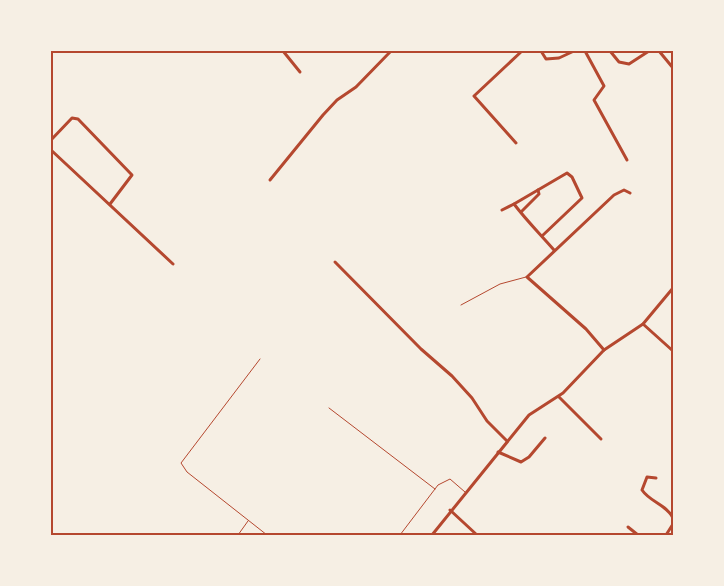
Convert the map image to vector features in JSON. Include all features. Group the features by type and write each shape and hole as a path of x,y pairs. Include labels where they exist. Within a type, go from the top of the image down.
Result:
{"street":[{"path":"283,51 300,72"},
{"path":"270,180 323,114 337,100 356,86 391,51"},
{"path":"516,143 474,96 522,51"},
{"path":"540,51 546,59 550,60 574,51"},
{"path":"585,51 604,86 594,100 627,160"},
{"path":"610,51 624,64 633,62 649,51"},
{"path":"659,51 673,68"},
{"path":"51,140 72,118 78,119 132,175 110,204"},
{"path":"51,150 173,264"},
{"path":"502,210 567,173 572,177 582,198 542,236"},
{"path":"521,212 539,194 538,190"},
{"path":"604,350 586,329 526,277 614,196 624,190 630,193"},
{"path":"514,204 554,250"},
{"path":"335,262 422,349 452,376 472,398 487,422 507,441"},
{"path":"432,535 450,510 529,415 559,396 604,350 643,324 673,288"},
{"path":"643,324 673,351"},
{"path":"559,396 601,440"},
{"path":"498,452 521,462 529,457 545,438"},
{"path":"656,478 647,477 642,490 646,496 667,509 673,518"},
{"path":"450,510 477,535"},
{"path":"666,535 673,524"},
{"path":"628,528 638,535"}],"lane":[{"path":"461,305 500,284 526,277"},
{"path":"260,359 180,463 187,472 267,535"},
{"path":"329,408 435,489"},
{"path":"400,535 435,489 450,479 465,492"},
{"path":"238,535 248,520"}]}
